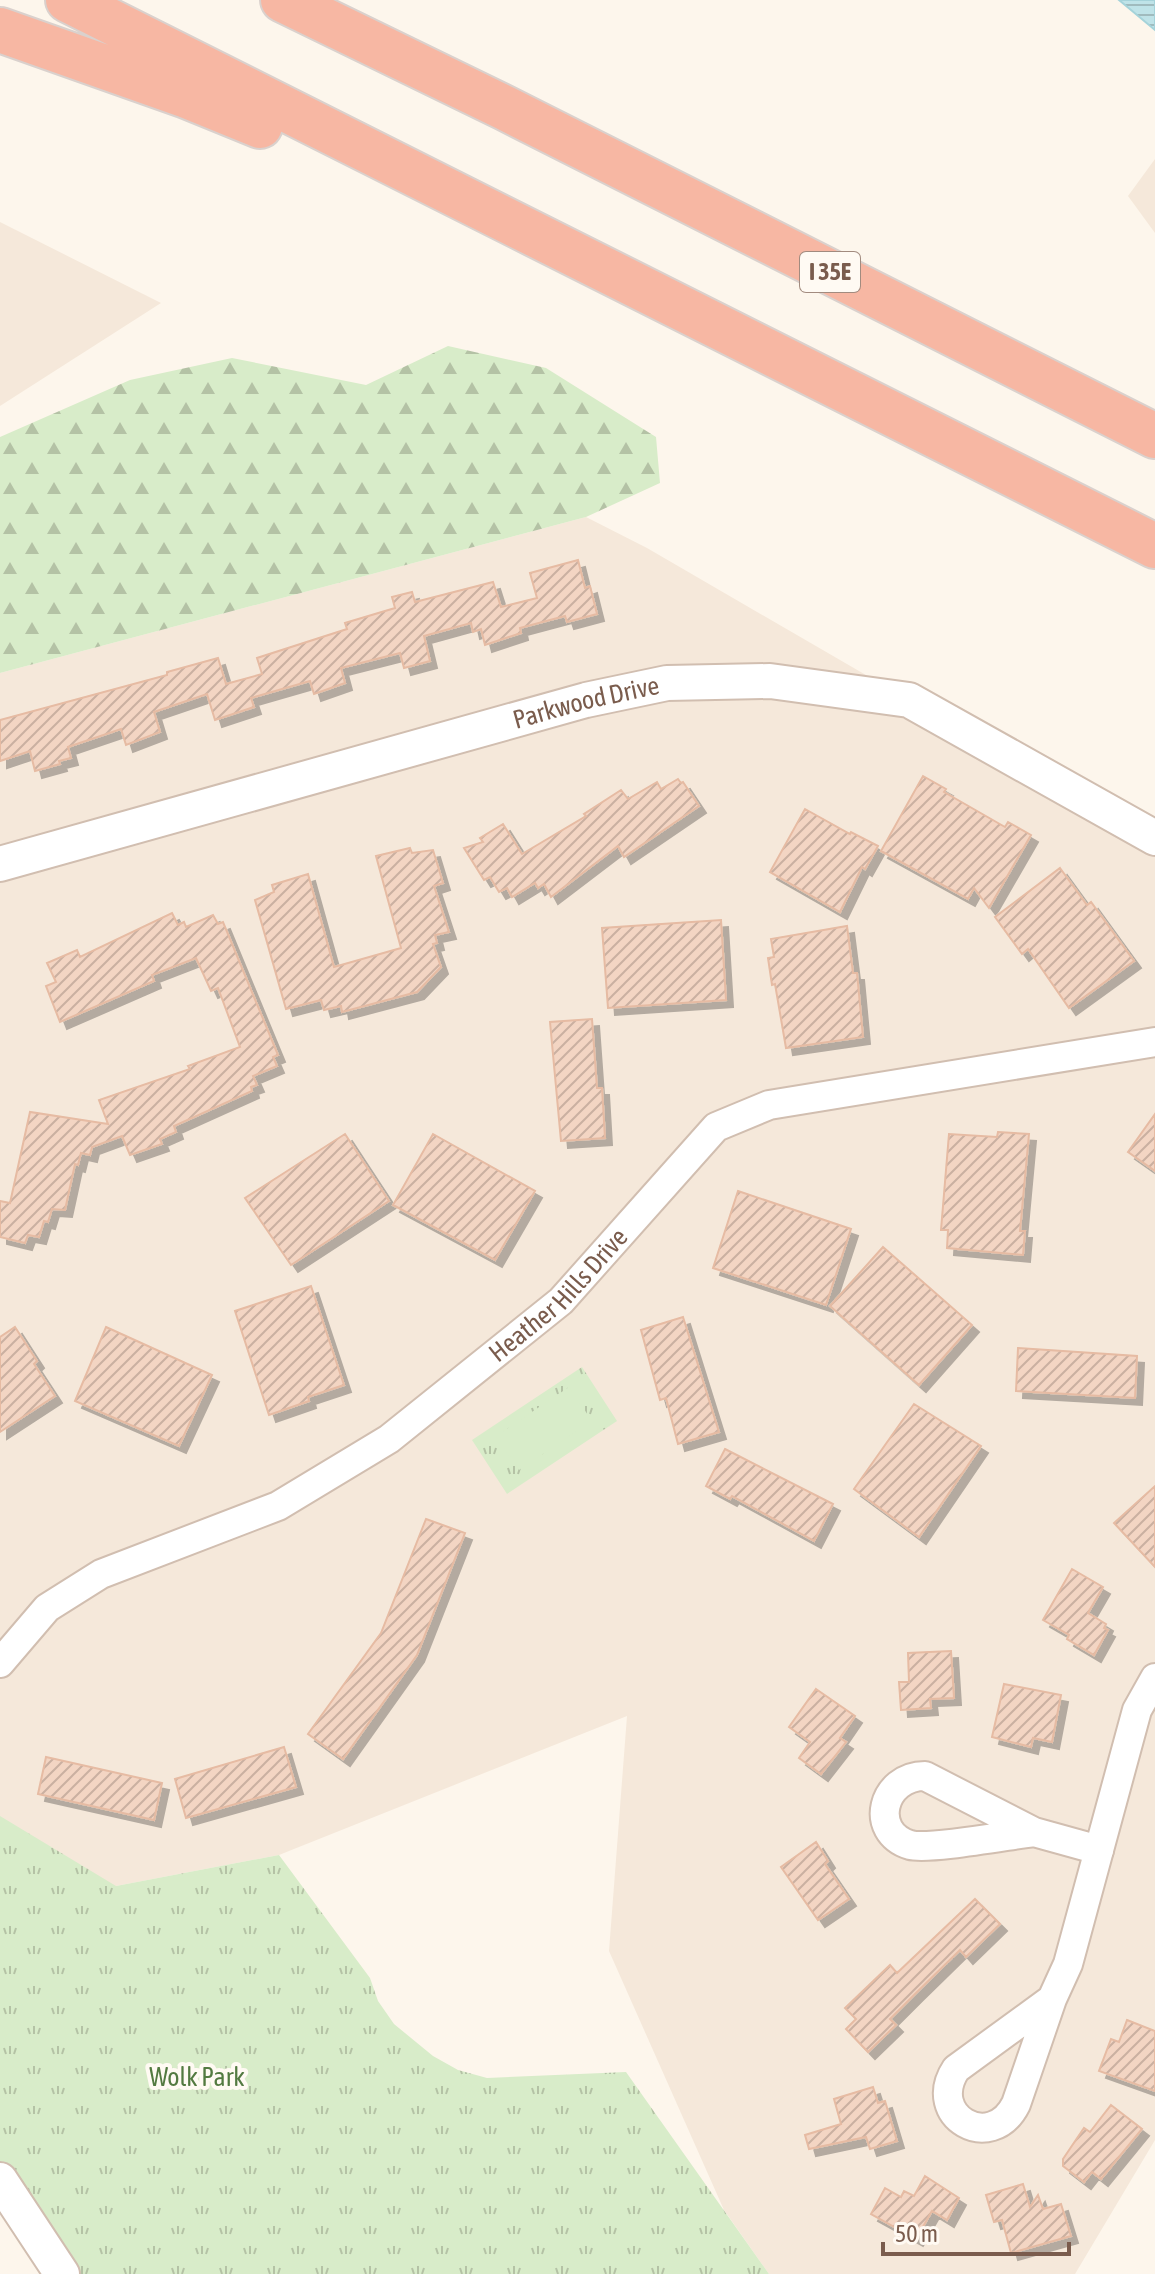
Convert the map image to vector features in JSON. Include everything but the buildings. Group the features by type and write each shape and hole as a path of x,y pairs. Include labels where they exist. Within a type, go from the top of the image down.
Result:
{"highway":[{"path":"68,0 1155,546"},
{"name":"I 35E","path":"283,0 505,108 1155,436"},
{"path":"329,0 505,108"},
{"path":"0,30 184,95 619,276"}],"street":[{"name":"Parkwood Drive","path":"0,864 586,700 667,683 770,681 909,700 1155,838"},
{"name":"Heather Hills Drive","path":"0,1663 47,1608 101,1574 278,1506 389,1439 561,1301 716,1127 769,1105 1155,1042"},
{"path":"1052,1999 956,2069 947,2087 947,2097 950,2107 963,2122 984,2128 994,2126 1011,2114 1052,1999 1068,1964 1137,1710 1155,1678"},
{"path":"1034,1832 917,1846 898,1839 891,1831 884,1811 886,1800 897,1784 906,1778 925,1776 1034,1832 1099,1850"},
{"path":"0,2180 62,2274"}],"shaded area":[{"path":"1155,159 1155,233 1128,196"},
{"path":"0,222 161,303 0,406"},
{"path":"586,517 647,548 909,700 1155,825 1155,2140 1075,2274 769,2274 724,2210 609,1951 627,1716 279,1855 116,1886 0,1958 0,673"}],"green space":[{"path":"448,346 546,368 656,437 660,483 586,517 0,673 0,437 130,380 232,358 366,385"},
{"path":"582,1367 617,1421 507,1494 472,1440"},
{"path":"569,1387 592,1421 519,1470 496,1436"},
{"name":"Wolk Park","path":"0,1816 116,1886 279,1855 370,1978 378,2001 394,2024 433,2056 458,2070 487,2078 626,2072 769,2274 62,2274 0,2180"}],"water":[{"path":"1119,0 1155,0 1155,30"}]}
